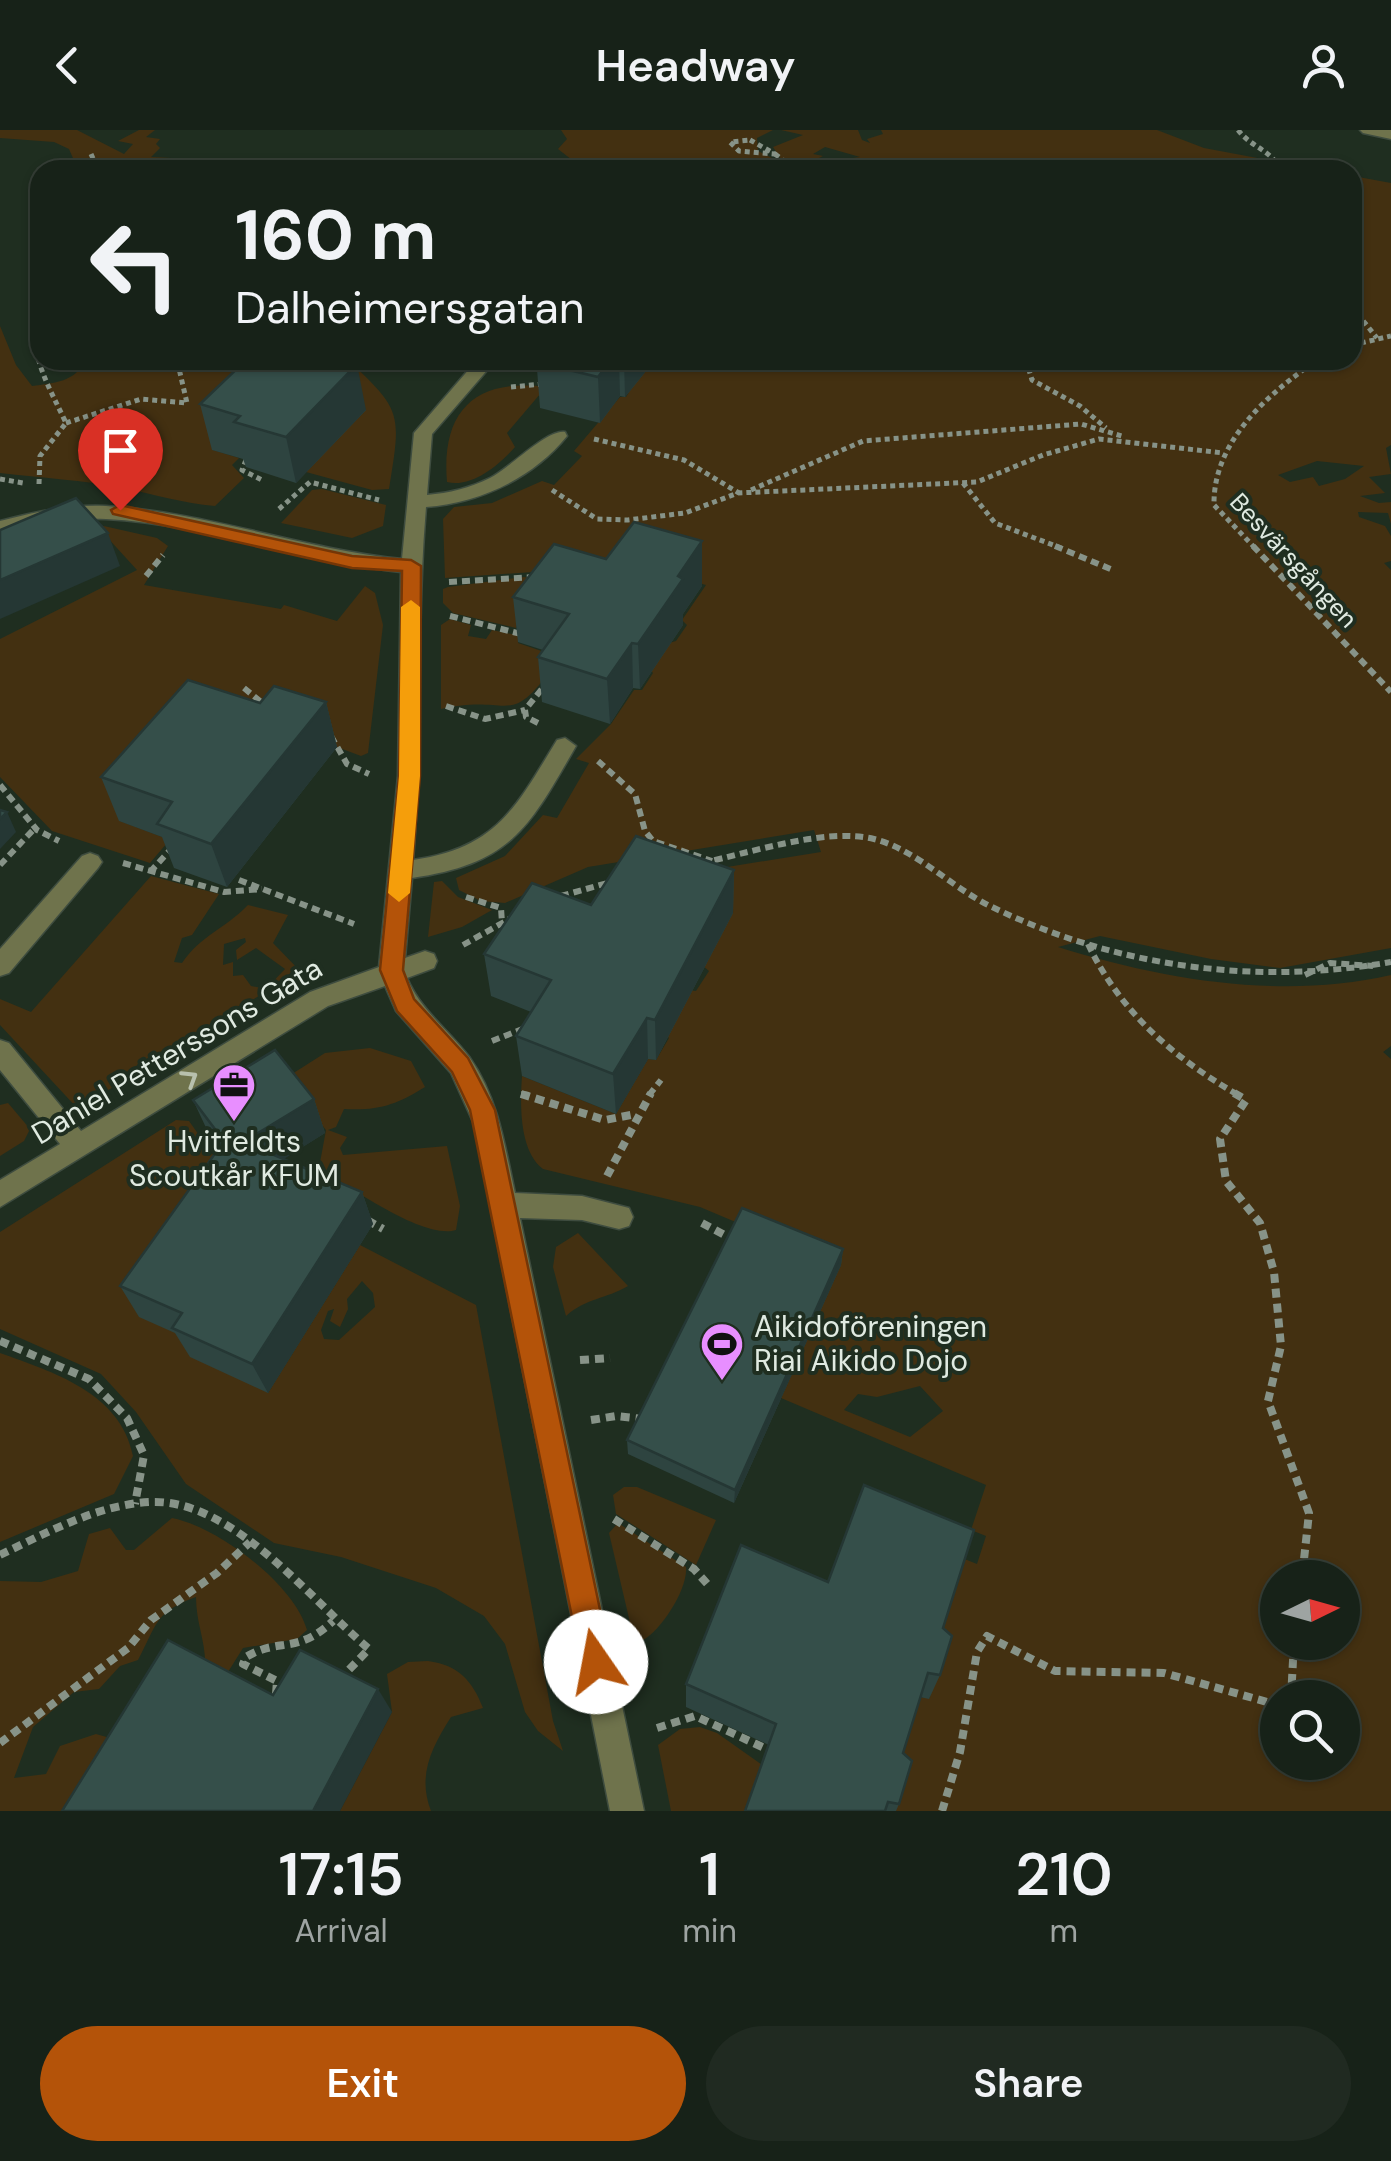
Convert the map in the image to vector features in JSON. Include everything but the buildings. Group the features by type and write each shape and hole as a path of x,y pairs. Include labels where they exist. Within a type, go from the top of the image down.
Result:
{"street":[{"path":"1368,130 1391,134"},
{"path":"478,370 422,434 411,566 404,870 392,970 405,1004 455,1059 477,1094 504,1205 626,1811"},
{"path":"418,502 476,495 498,485 558,436"},
{"path":"0,527 63,510 120,510 352,562 411,566"},
{"path":"404,870 464,862 501,842 566,746"},
{"path":"0,966 90,862"},
{"name":"Daniel Petterssons Gata","path":"0,1195 319,999 425,961"},
{"path":"0,1051 78,1147"},
{"path":"504,1205 582,1208 619,1216"}],"path":[{"path":"1238,130 1248,143 1272,153 1275,160"},
{"path":"776,154 738,151 730,142 749,139 776,154 784,160"},
{"path":"91,154 94,160"},
{"path":"1362,319 1377,338"},
{"path":"1362,342 1391,336"},
{"path":"38,370 66,423"},
{"path":"39,486 40,456 66,423 141,400 187,403 179,370"},
{"path":"1029,370 1032,380 1130,440"},
{"name":"Besvärsgången","path":"1302,370 1288,380 1223,452 1211,486 1220,516 1391,692"},
{"path":"505,388 552,384 543,395"},
{"path":"556,492 596,519 685,513 863,441 1001,427 1081,424 1107,428"},
{"path":"558,436 585,436 637,452 684,460 738,493 977,482 1042,455 1099,440 1223,452"},
{"path":"246,460 242,470 264,481"},
{"path":"299,480 388,503"},
{"path":"277,512 310,482"},
{"path":"962,482 980,510 1007,533 1057,546 1112,570"},
{"path":"438,584 526,574 544,581"},
{"path":"437,614 522,634"},
{"path":"434,699 456,713 509,719 525,710 555,671"},
{"path":"244,688 277,715"},
{"path":"525,710 526,716 534,720"},
{"path":"329,735 339,745 347,764 379,780"},
{"path":"590,754 634,794 645,831 653,840 713,861"},
{"path":"2,790 28,821"},
{"path":"2,861 35,828"},
{"path":"697,864 847,837 876,839 994,908 1087,942 1219,972 1304,976 1318,965 1374,966 1391,962"},
{"path":"10,838 22,841"},
{"path":"178,842 149,872 238,894 262,889"},
{"path":"2,847 14,850"},
{"path":"239,880 354,924"},
{"path":"548,900 618,880"},
{"path":"425,961 523,912"},
{"path":"1087,942 1101,975 1142,1030 1246,1100 1220,1139 1226,1182 1260,1223 1274,1272 1282,1346 1268,1401 1309,1513 1304,1560"},
{"path":"492,1041 535,1024"},
{"path":"582,1208 609,1174 638,1114 661,1080"},
{"path":"510,1094 536,1096 566,1111 607,1122 638,1114"},
{"path":"358,1214 383,1229"},
{"path":"702,1223 733,1240"},
{"path":"0,1341 89,1379 127,1418 144,1456 135,1504"},
{"path":"577,1360 610,1358"},
{"path":"578,1423 616,1416 644,1420"},
{"path":"0,1556 135,1504 165,1501 194,1508 250,1542 332,1621 369,1649 335,1683"},
{"path":"601,1519 622,1521 694,1569 710,1587"},
{"path":"0,1743 128,1648 151,1620 217,1573 250,1542"},
{"path":"272,1706 277,1682 243,1664 246,1657 264,1648 290,1651 317,1639 332,1621"},
{"path":"942,1811 960,1752 977,1652 988,1636 1002,1639 1025,1662 1052,1671 1089,1676 1149,1672 1260,1700"},
{"path":"647,1731 695,1716 771,1751"}],"shaded area":[{"path":"0,130 77,130 124,154 133,144 118,141 139,130 155,130 146,137 160,139 156,144 160,148 151,157 175,160 74,160 69,149 54,142 0,138"},
{"path":"561,130 773,130 757,138 758,151 776,160 572,160 558,149 567,139"},
{"path":"781,130 858,130 862,140 870,143 867,139 883,134 881,130 1157,130 1204,148 1268,160 839,160 860,157 825,147 813,154 823,156 817,160 782,160 773,147 803,135"},
{"path":"1362,178 1391,183 1391,445 1386,448 1391,474 1369,477 1385,493 1360,496 1379,503 1391,502 1391,524 1388,513 1358,512 1359,517 1385,526 1391,536 1391,561 1384,563 1391,570 1391,948 1280,968 1211,959 1100,936 1058,947 1139,969 1223,983 1308,986 1391,975 1391,1046 1383,1052 1391,1059 1391,1811 893,1811 893,1774 918,1697 930,1698 932,1653 962,1558 977,1564 986,1536 971,1530 986,1485 781,1398 840,1266 700,1207 543,1169 529,1151 521,1113 522,1076 616,1114 648,1059 656,1060 669,1038 664,1033 688,990 696,991 709,971 703,966 721,868 821,852 814,830 588,867 505,903 481,901 459,890 456,878 505,856 543,815 557,818 589,763 576,759 611,724 634,690 642,690 653,673 649,668 687,625 682,620 706,585 633,565 445,578 443,519 454,507 492,503 542,481 554,485 582,456 574,451 620,397 626,397 642,370 1362,370","holes":["1317,461 1364,466 1345,479 1319,486 1313,477 1290,482 1278,475","920,1386 943,1411 910,1437 844,1410 858,1394 877,1397"]},
{"path":"0,326 16,365 32,386 56,382 78,370 358,370 388,403 396,429 389,489 372,490 306,472 365,409 213,450 239,458 232,465 244,478 215,506 109,485 0,473"},
{"path":"546,387 507,433 515,447 509,454 475,478 447,482 450,436 468,404 500,388"},
{"path":"312,490 386,505 383,526 352,538 281,523"},
{"path":"95,524 157,538 168,546 144,585 281,609 284,605 337,621 365,586 375,593 383,625 368,753 361,756 337,747 120,821 165,838 167,843 150,863 52,831 0,777 0,639 137,570"},
{"path":"533,579 516,628 453,613 443,603 443,589 448,587"},
{"path":"450,619 471,625 468,636 486,639 492,630 521,636 518,643 559,657 543,681 519,703 441,709 441,625"},
{"path":"151,876 219,894 192,935 182,938 174,962 182,963 248,905 288,915 273,943 302,973 289,977 78,1109 0,1025 0,999 31,1012","holes":["245,938 246,942 236,950 237,960 256,948 285,969 266,989 251,986 243,975 233,976 233,962 223,965 224,944"]},
{"path":"442,881 458,897 492,910 462,927 428,937 434,882"},
{"path":"370,1048 411,1061 425,1087 386,1106 344,1109 336,1127 328,1130 347,1137 340,1148 343,1155 447,1146 460,1206 456,1230 442,1231 406,1220 319,1168 326,1130 289,1084 292,1074 325,1053"},
{"path":"8,1103 30,1129 24,1141 0,1156 0,1105"},
{"path":"176,1120 189,1121 231,1180 199,1343 268,1393 360,1245 476,1305 553,1721 563,1751 538,1731 525,1712 505,1644 484,1616 436,1588 341,1557 274,1543 186,1484 136,1412 101,1374 0,1329 0,1232","holes":["362,1281 373,1293 375,1307 339,1340 324,1339 321,1330 328,1311 334,1309 330,1321 340,1327 348,1309 347,1299"]},
{"path":"578,1233 628,1286 566,1316 553,1267 556,1247"},
{"path":"0,1353 62,1377 100,1401 126,1434 133,1456 114,1494 0,1542"},
{"path":"624,1487 637,1487 716,1520 696,1565 616,1514 613,1495"},
{"path":"172,1518 211,1533 252,1560 287,1594 307,1630 297,1639 243,1648 223,1680 205,1671 196,1597 172,1608 158,1621 138,1660 120,1666 99,1689 74,1692 33,1727 14,1778 46,1774 60,1746 96,1734 110,1738 102,1811 0,1811 0,1581 41,1582 78,1571 89,1534 110,1528 126,1550 134,1550"},
{"path":"618,1523 686,1567 683,1586 672,1608 643,1640 632,1631 609,1533"},
{"path":"428,1661 463,1675 483,1708 451,1717 438,1739 426,1773 431,1811 340,1811 392,1712 387,1674 408,1662"},
{"path":"700,1727 717,1733 765,1767 749,1811 671,1811 658,1745 680,1729"}],"slow traffic":[{"path":"399,893 404,870 409,776 411,607"}],"place":[{"name":"Hvitfeldts Scoutkår KFUM","path":"234,1123"},
{"name":"Aikidoföreningen Riai Aikido Dojo","path":"722,1382"}],"route":[{"path":"120,510 352,562 411,566 409,776 404,870 394,927 392,970 405,1004 460,1065 482,1110 596,1662"}]}
